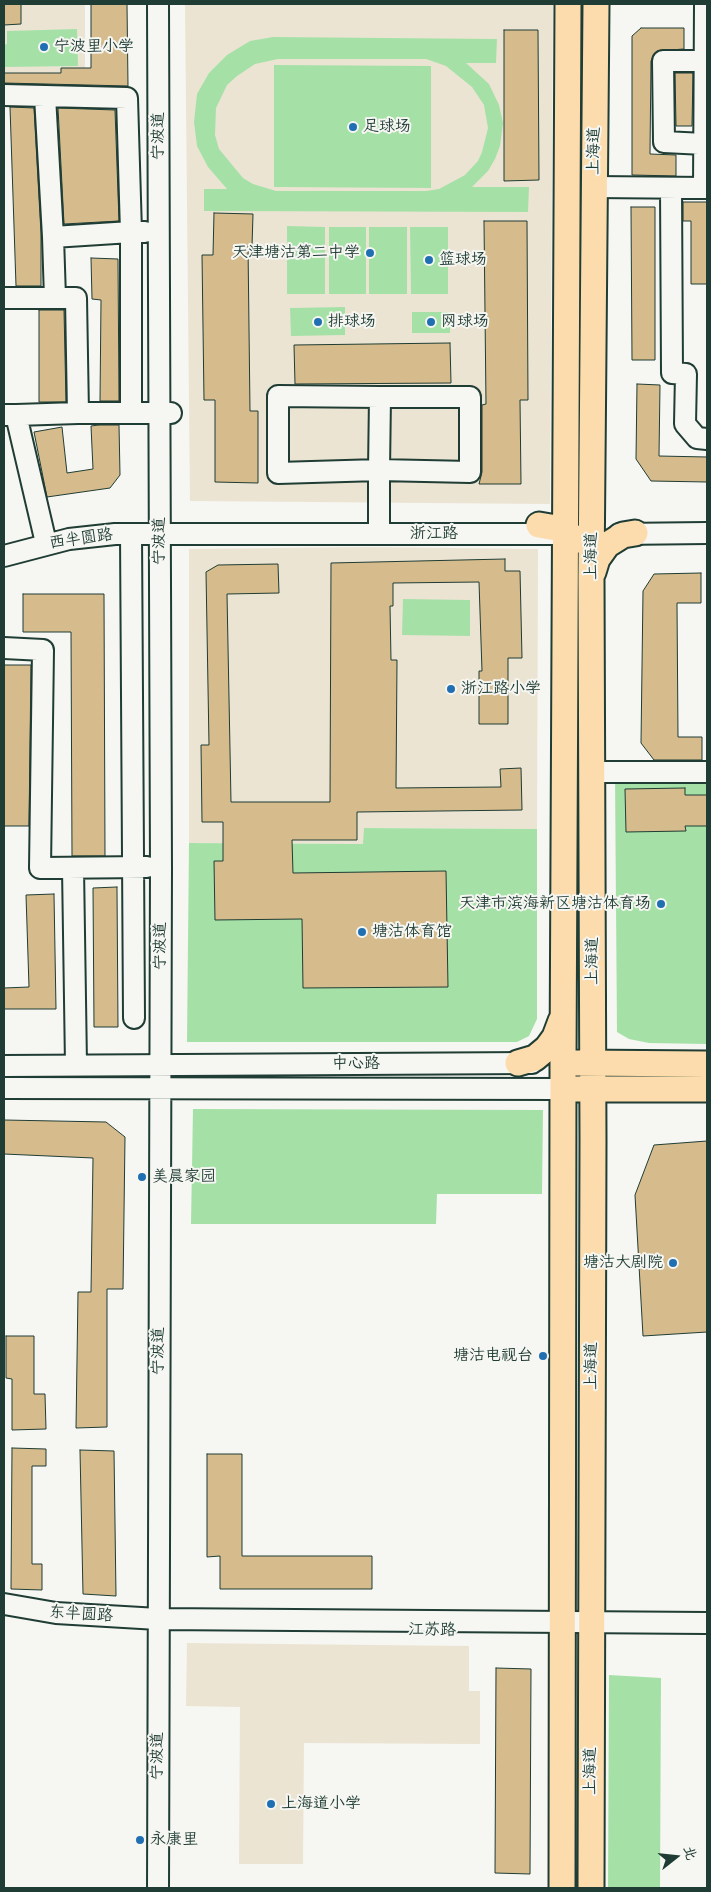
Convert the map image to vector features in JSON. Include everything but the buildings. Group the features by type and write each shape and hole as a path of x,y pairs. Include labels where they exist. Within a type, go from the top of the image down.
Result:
{"main road":[{"name":"上海道","path":"568,4 579,531 592,577 593,1009 586,1076 593,1140 591,1888"},
{"name":"上海道","path":"562,1888 563,1142 586,1076 563,1008 565,583 579,531 594,187 596,4"},
{"path":"539,525 558,518 579,531"},
{"path":"592,577 597,559 607,545 634,529"},
{"path":"518,1063 535,1058 552,1043 558,1029 563,1008"},
{"path":"593,1009 602,1043 611,1053 652,1063"},
{"name":"中心路","path":"586,1076 652,1063 707,1064"},
{"name":"中心路","path":"586,1076 653,1089 707,1089"},
{"path":"593,1140 598,1122 609,1106 621,1098 653,1089"}],"street":[{"name":"宁波道","path":"158,4 166,231"},
{"name":"宁波道","path":"158,1888 163,1623 166,1087 166,231 171,4"},
{"path":"594,187 705,188 705,4"},
{"path":"704,144 664,142 663,61 706,62"},
{"path":"4,95 127,98 131,232 131,413"},
{"path":"45,96 55,298"},
{"path":"671,188 672,373 686,374 685,424 697,438 707,439"},
{"path":"53,237 166,231"},
{"path":"4,298 76,298 78,414"},
{"path":"278,396 380,397 470,397 470,472 379,470 278,472 278,396"},
{"path":"379,529 380,397"},
{"path":"45,538 10,415 166,413"},
{"name":"西半圆路","path":"4,545 45,538 98,525 166,530"},
{"name":"浙江路","path":"379,529 539,525"},
{"name":"浙江路","path":"166,530 379,529 579,531 707,525"},
{"name":"浙江路","path":"634,529 707,533"},
{"name":"宁波道","path":"166,530 161,867 166,1066"},
{"name":"西半圆路","path":"4,556 45,538 131,534 166,530"},
{"path":"131,534 134,1018"},
{"path":"4,648 42,650 40,868 161,867"},
{"path":"592,772 707,772"},
{"path":"73,868 76,1065"},
{"name":"中心路","path":"4,1066 518,1063 586,1076"},
{"name":"中心路","path":"4,1088 166,1087 586,1076"},
{"name":"东半圆路","path":"4,1604 56,1613 163,1623"},
{"name":"东半圆路","path":"4,1615 74,1624 163,1623"},
{"name":"宁波道","path":"163,1623 167,1888"},
{"name":"江苏路","path":"163,1623 562,1627 707,1623"},
{"name":"江苏路","path":"592,1627 707,1632"}],"shaded area":[{"name":"宁波里小学","path":"4,4 85,4 85,91 4,90"},
{"name":"天津塘沽第二中学","path":"185,4 553,4 550,504 190,501"},
{"path":"365,547 538,549 537,829 364,828 364,844 189,843 189,549"},
{"name":"上海道小学","path":"187,1643 469,1646 469,1691 480,1691 480,1744 304,1743 303,1864 239,1864 240,1707 186,1706"}],"green space":[{"path":"77,29 78,66 4,67 4,45 7,44 7,31"},
{"path":"273,37 497,39 496,63 466,63 489,84 499,105 503,123 500,146 495,159 488,171 472,187 529,187 528,212 204,211 204,189 227,189 208,167 197,146 194,122 197,94 209,73 227,55 250,41","holes":["278,59 426,59 446,66 472,87 484,105 488,128 478,161 465,175 439,189 426,191 276,191 253,184 243,178 219,149 215,135 216,108 227,85 255,64"]},
{"name":"足球场","path":"274,65 431,66 431,188 274,187"},
{"path":"287,226 325,227 325,294 287,294"},
{"path":"329,227 366,227 366,294 329,294"},
{"name":"篮球场","path":"369,227 407,227 407,294 369,294"},
{"name":"篮球场","path":"410,227 448,227 448,294 411,294"},
{"name":"排球场","path":"345,307 345,335 291,336 290,308"},
{"name":"网球场","path":"412,312 450,312 450,333 412,333"},
{"path":"403,599 470,600 470,636 402,635"},
{"name":"天津市滨海新区塘沽体育场","path":"615,777 707,777 707,1044 649,1043 629,1039 617,1032"},
{"name":"塘沽体育馆","path":"364,828 537,829 537,1019 529,1036 517,1042 187,1042 189,843 363,844"},
{"path":"193,1109 543,1110 542,1194 437,1194 436,1224 191,1224"},
{"path":"609,1675 661,1678 660,1888 608,1888"}],"place":[{"name":"宁波里小学","path":"44,47"},
{"name":"足球场","path":"353,127"},
{"name":"天津塘沽第二中学","path":"370,253"},
{"name":"篮球场","path":"429,260"},
{"name":"排球场","path":"318,322"},
{"name":"网球场","path":"431,322"},
{"name":"浙江路小学","path":"451,689"},
{"name":"天津市滨海新区塘沽体育场","path":"661,904"},
{"name":"塘沽体育馆","path":"362,932"},
{"name":"美晨家园","path":"142,1177"},
{"name":"塘沽大剧院","path":"673,1263"},
{"name":"塘沽电视台","path":"543,1356"},
{"name":"上海道小学","path":"271,1804"},
{"name":"永康里","path":"140,1840"}]}
